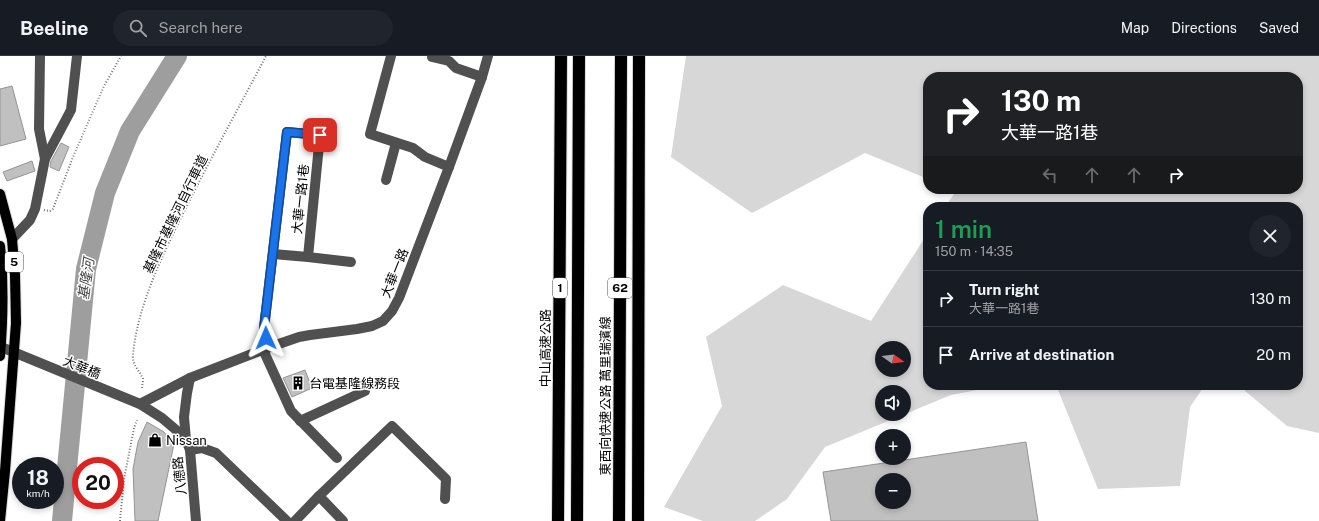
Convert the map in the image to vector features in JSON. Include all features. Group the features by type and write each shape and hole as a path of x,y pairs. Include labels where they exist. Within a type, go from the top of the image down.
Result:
{"highway":[{"name":"中山高速公路","path":"558,521 561,56"},
{"name":"1","path":"577,521 579,56"},
{"name":"東西向快速公路 萬里瑞濱線","path":"618,521 620,56"},
{"name":"62","path":"638,521 640,56"}],"main road":[{"name":"5","path":"0,194 12,239 16,315 0,521"},
{"name":"5","path":"0,246 3,274 3,309 0,352"}],"street":[{"path":"40,56 40,129 45,159"},
{"path":"12,239 30,220 35,209 45,159 71,110 77,56"},
{"path":"391,56 370,134 413,148 425,157 449,167"},
{"name":"大華一路","path":"140,404 190,378 267,348 304,336 357,329 372,326 383,321 392,311 399,298 449,167 482,77 488,56"},
{"path":"432,58 449,62 456,68 482,77"},
{"name":"大華一路1巷","path":"308,257 320,135 287,132 264,328 267,348 265,354 291,411 337,458"},
{"path":"386,180 396,142"},
{"path":"273,254 351,262"},
{"name":"大華橋","path":"0,352 14,354 140,404"},
{"path":"186,440 184,417 190,378"},
{"path":"300,421 365,390"},
{"name":"八德路","path":"140,404 162,418 186,440 190,450 196,521"},
{"path":"295,521 392,426 446,479 445,499"},
{"path":"190,450 202,448 216,453 287,521"},
{"path":"319,496 343,521"}],"path":[{"path":"35,209 50,211 53,209 73,157 104,86 121,56"},
{"name":"基隆市基隆河自行車道","path":"142,388 143,380 132,357 146,300 162,258 188,201 266,56"},
{"path":"120,521 124,478 137,420"}],"shaded area":[{"path":"686,56 1319,56 1319,433 1287,426 1244,390 1303,390 1303,202 948,202 954,194 1303,194 1303,72 923,72 923,177 865,153 752,213 671,157"},
{"path":"923,241 923,390 977,390 951,395 911,412 911,385 875,385 875,421 888,421 825,447 787,499 755,521 703,521 664,507 722,406 706,337 783,285 871,321"},
{"path":"1058,390 1202,390 1190,407 1180,486 1098,489"}],"building":[{"path":"12,86 26,139 0,146 0,89"},
{"path":"61,143 69,147 59,171 50,167 51,161"},
{"path":"32,161 35,171 7,181 3,172"},
{"name":"台電基隆線務段","path":"305,370 312,388 292,397 283,378"},
{"path":"147,422 164,432 174,444 158,521 135,521 133,469 138,442"},
{"path":"1026,442 1038,521 831,521 823,472 875,464 911,465 911,459"}],"waterway":[{"name":"基隆河","path":"62,521 86,269 105,193 130,131 177,56"}],"place":[{"name":"台電基隆線務段","path":"298,383"},
{"name":"Nissan","path":"155,440"}],"route":[{"path":"266,338 264,328 287,132 320,135"}]}
